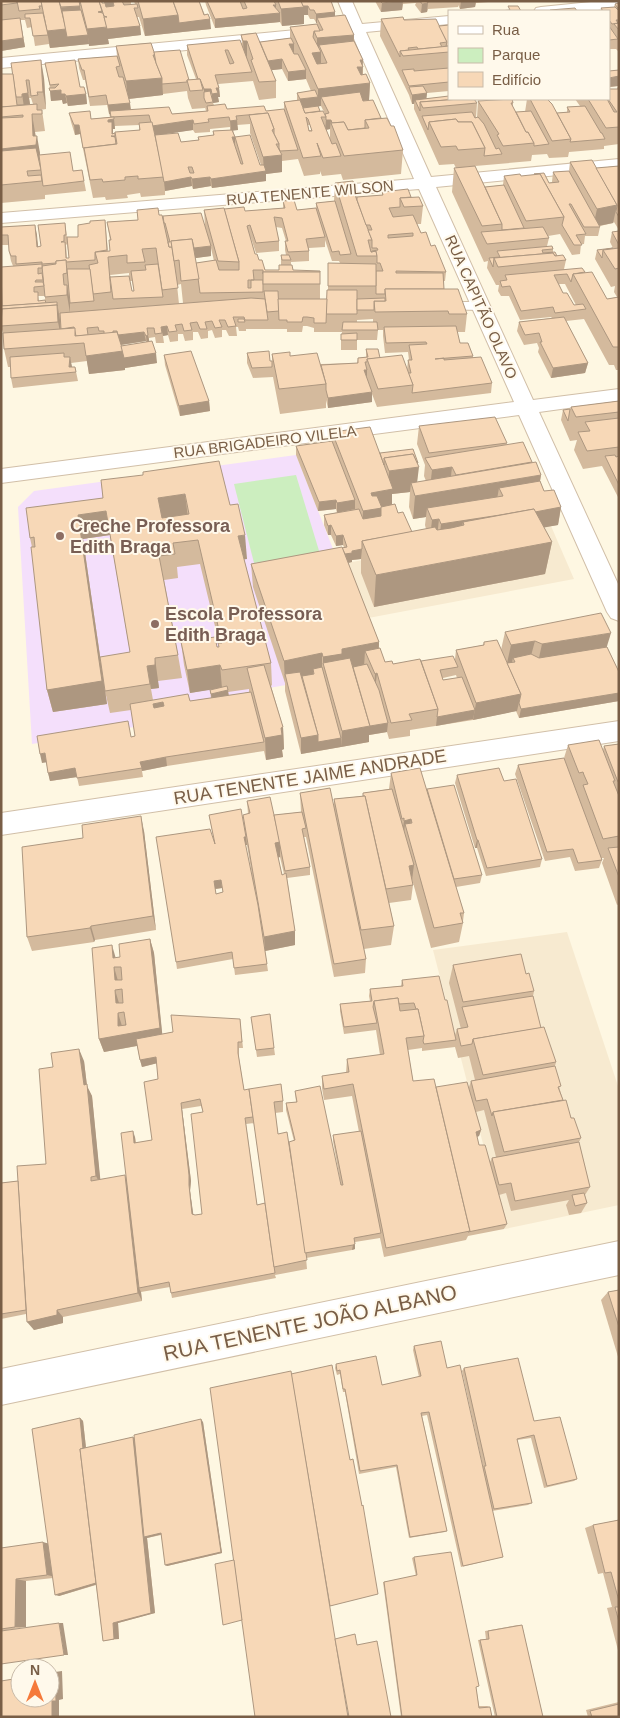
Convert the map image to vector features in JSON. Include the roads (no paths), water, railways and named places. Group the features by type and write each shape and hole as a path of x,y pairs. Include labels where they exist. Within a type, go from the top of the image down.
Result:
{"street":[{"name":"RUA CAPITÃO OLAVO","path":"345,1 525,407 619,612"},
{"path":"553,10 619,4"},
{"path":"1,63 448,20"},
{"name":"RUA TENENTE WILSON","path":"1,218 425,183 619,164"},
{"name":"RUA BRIGADEIRO VILELA","path":"1,476 619,395"},
{"name":"RUA TENENTE JAIME ANDRADE","path":"1,824 619,731"},
{"name":"RUA TENENTE JOÃO ALBANO","path":"1,1387 619,1258"}],"lane":[{"path":"422,306 480,306"}],"place":[{"name":"Creche Professora Edith Braga","path":"60,536"},
{"name":"Escola Professora Edith Braga","path":"155,624"}]}
